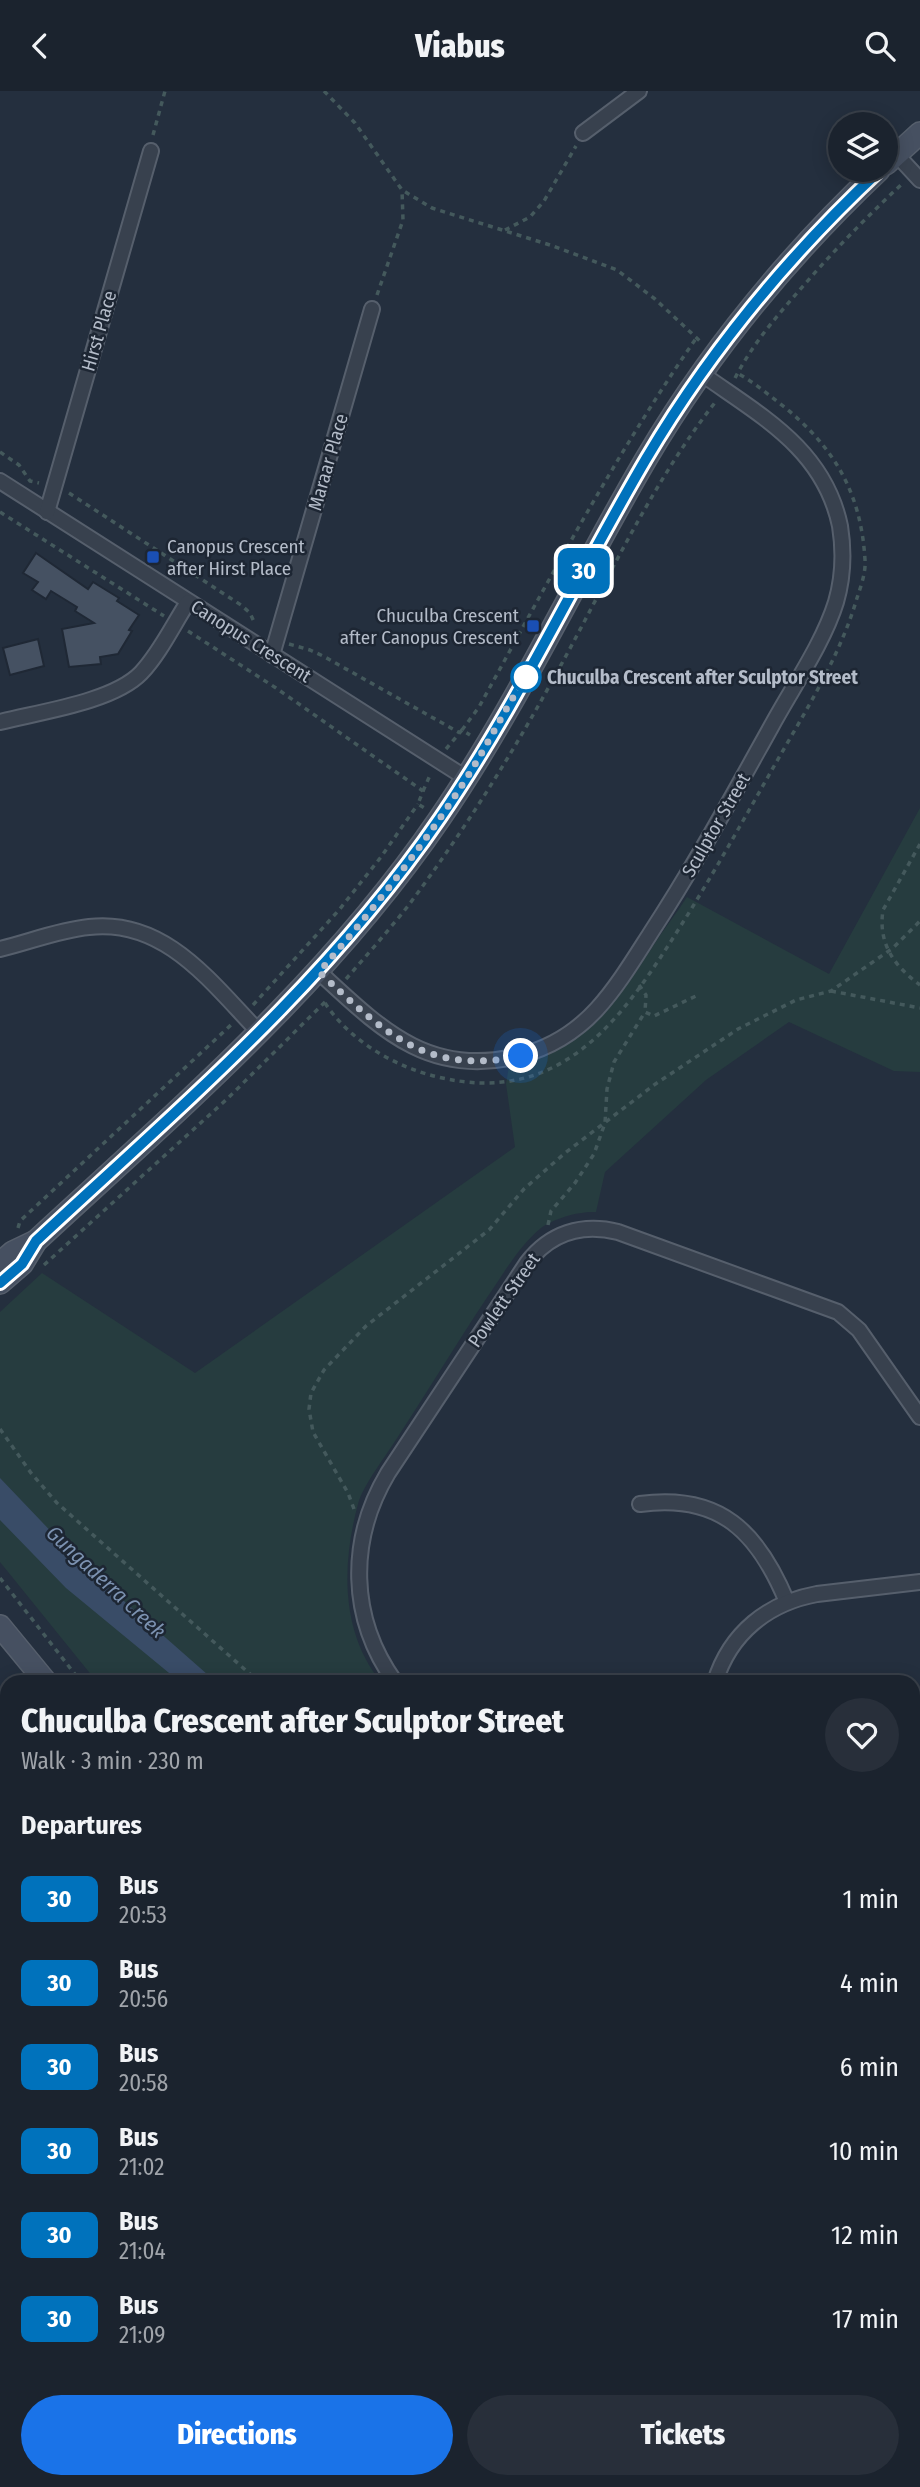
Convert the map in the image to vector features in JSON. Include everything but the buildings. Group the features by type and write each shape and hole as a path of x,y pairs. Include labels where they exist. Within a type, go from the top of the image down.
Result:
{"street":[{"path":"583,132 639,91"},
{"path":"898,153 920,133"},
{"name":"Hirst Place","path":"47,512 151,151"},
{"path":"898,164 920,180"},
{"path":"0,1263 27,1236 260,1033 319,972 382,898 466,778 646,460 702,374 793,259 868,182"},
{"name":"Maraar Place","path":"272,655 372,309"},
{"name":"Sculptor Street","path":"319,972 372,1020 401,1041 433,1055 468,1061 521,1056 554,1042 577,1027 596,1009 623,974 675,895 723,814 831,617 840,582 842,547 836,512 813,463 782,431 702,374"},
{"name":"Canopus Crescent","path":"0,481 466,778"},
{"path":"0,722 103,696 125,687 143,671 188,601"},
{"path":"0,949 89,927 122,927 141,932 171,946 260,1033"},
{"name":"Powlett Street","path":"391,1675 377,1653 362,1608 358,1561 364,1526 378,1489 527,1263 542,1246 573,1230 596,1228 618,1232 838,1312 859,1330 920,1417"},
{"path":"0,1283 22,1264 27,1236"},
{"path":"640,1504 685,1503 728,1520 741,1529 762,1551 786,1602"},
{"path":"718,1675 723,1660 739,1636 761,1616 786,1602 817,1594 920,1582"},
{"path":"0,1626 40,1675"}],"path":[{"path":"151,151 154,127 165,91"},
{"path":"324,91 355,123 402,190 432,208 505,230 617,270 655,299 717,354"},
{"path":"505,230 530,217 544,201 583,132"},
{"path":"372,309 403,220 402,190"},
{"path":"0,451 19,465 30,481 63,488 241,605 250,613 253,623 277,639 323,656 461,732 479,707 634,431 697,337"},
{"path":"325,1003 365,1042 401,1066 467,1083 495,1082 522,1078 571,1058 606,1030 641,986 719,865 847,632 866,562 858,509 830,452 814,432 794,414 737,373"},
{"path":"0,512 276,688 423,790 418,804 381,857 339,910 242,1015 20,1221 27,1236"},
{"path":"418,804 461,832"},
{"path":"920,844 883,909 881,936 888,951 909,977 920,985"},
{"path":"364,1526 313,1432 309,1409 312,1393 324,1370 366,1326 489,1230 524,1189 654,1085 738,1029 796,1000 831,991 888,951 920,921"},
{"path":"558,1225 547,1231 551,1211 575,1183 594,1154 605,1123 607,1089 614,1062 645,1012 646,995 641,986 623,974"},
{"path":"831,991 920,1008"},
{"path":"645,1012 654,1016 698,995"},
{"path":"0,1429 31,1473 57,1503 251,1675"},
{"path":"0,1578 76,1675"}],"green space":[{"path":"920,808 920,1072 894,1071 789,1022 706,1080 605,1172 596,1212 575,1214 553,1221 541,1228 526,1243 488,1296 376,1469 358,1504 349,1550 348,1596 358,1641 376,1675 91,1675 0,1562 0,1312 42,1273 195,1373 515,1147 506,1084 509,1066 558,1049 577,1038 594,1023 610,1007 687,897 829,974"}],"water":[{"name":"Gungaderra Creek","path":"0,1478 83,1565 208,1675 172,1675 66,1588 0,1520"}],"bus line":[{"name":"30","path":"0,1283 22,1264 36,1241 260,1033 319,972 382,898 466,778 673,416 761,296 826,222 867,182"}],"place":[{"name":"Canopus Crescent after Hirst Place","path":"153,557"},
{"name":"Chuculba Crescent after Canopus Crescent","path":"533,626"},
{"name":"Chuculba Crescent after Sculptor Street","path":"526,677"}],"route":[{"path":"521,1056 468,1061 416,1049 385,1031 319,972 382,898 411,859 466,778 526,677"}]}
